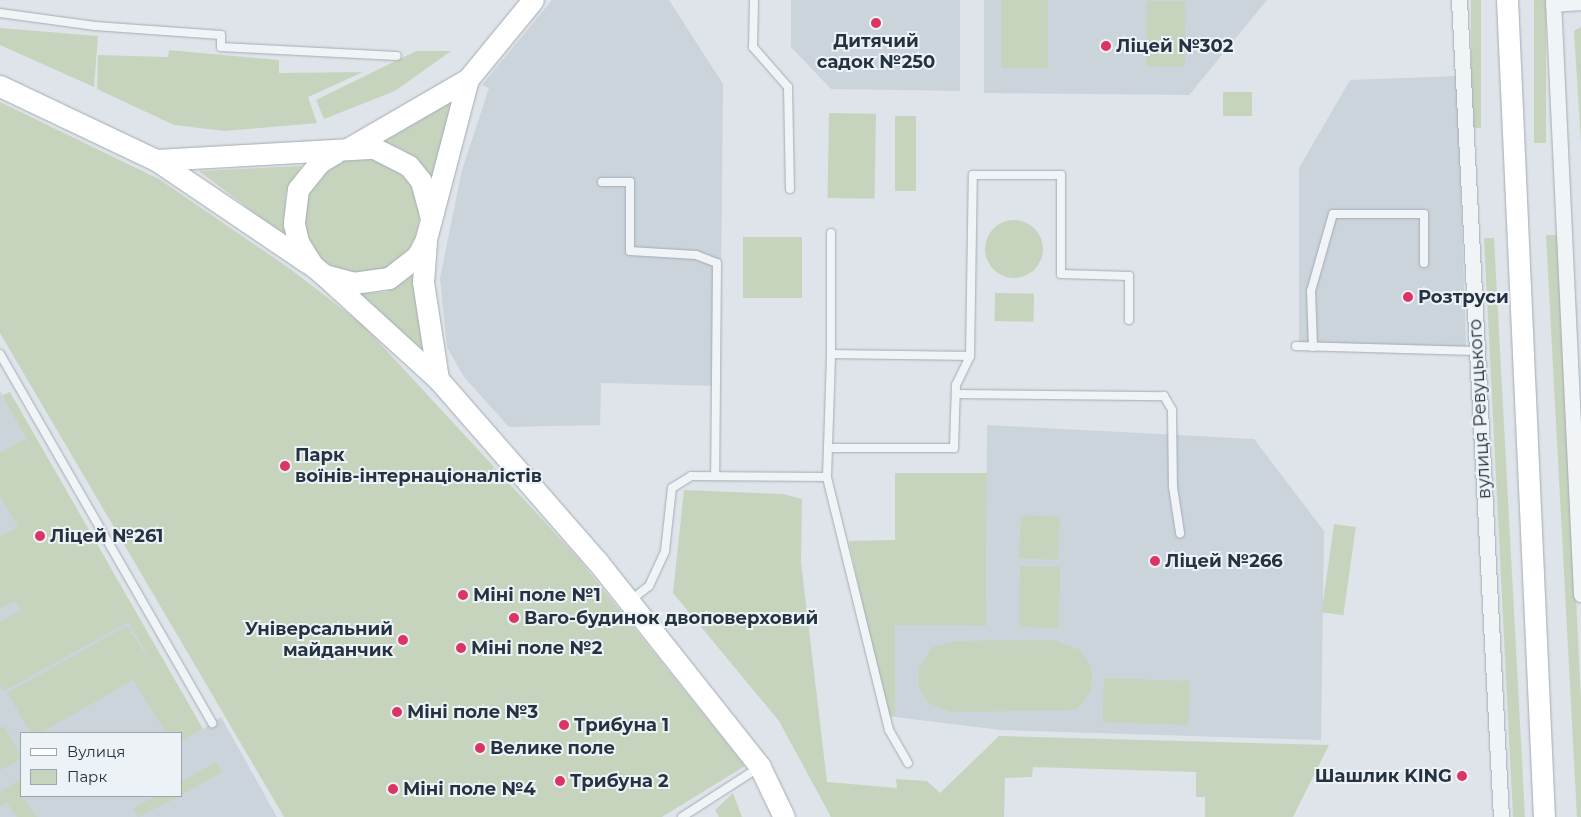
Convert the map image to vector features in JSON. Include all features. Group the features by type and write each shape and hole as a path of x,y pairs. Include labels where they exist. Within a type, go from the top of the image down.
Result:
{"street":[{"path":"468,79 428,229 418,255 389,278 353,283 318,270 298,242 294,207 307,174 342,150 468,79 533,0"},
{"name":"вулиця Ревуцького","path":"1459,0 1501,817"},
{"path":"1507,0 1544,817"},
{"path":"1581,2 1553,2 1575,342 1581,594"},
{"path":"0,86 156,160 318,270 438,379 631,600 760,767 784,817"},
{"path":"156,160 374,148 409,166 421,182 428,229 423,282 438,379"}],"lane":[{"path":"754,0 753,47 788,87 790,189"},
{"path":"0,13 95,26 221,35 221,47 397,56"},
{"path":"831,448 954,448 956,394 970,356 973,175 1061,175 1061,274 1129,276 1128,320"},
{"path":"602,182 630,182 630,251 696,256 717,263 715,473"},
{"path":"1313,347 1311,291 1334,214 1424,214 1424,263"},
{"path":"831,233 831,448 827,477 889,730 908,763"},
{"path":"1296,346 1476,351"},
{"path":"0,354 212,723"},
{"path":"831,354 970,356"},
{"path":"956,394 1164,396 1172,410 1172,487 1180,533"},
{"path":"631,600 649,586 665,551 672,488 691,476 715,473 827,477"},
{"path":"682,817 760,767"}],"shaded area":[{"path":"552,0 669,0 723,84 720,386 601,383 600,425 509,427 464,377 447,347 440,278 462,170 489,88 482,85"},
{"name":"Дитячий садок №250","path":"791,0 960,0 960,91 831,89 791,47"},
{"name":"Ліцей №302","path":"984,0 1267,0 1189,95 984,93"},
{"path":"1457,76 1466,347 1299,345 1299,168 1350,80"},
{"path":"0,391 152,665 200,731 221,717 277,817 0,817"},
{"name":"Ліцей №266","path":"987,425 1254,439 1324,531 1321,740 1001,730 895,717 895,625 986,625"}],"green space":[{"path":"1001,0 1048,0 1048,68 1001,68"},
{"path":"1471,0 1481,0 1481,128 1471,128"},
{"path":"1534,0 1546,0 1546,143 1534,143"},
{"path":"1147,1 1186,2 1185,67 1146,66"},
{"path":"1581,27 1581,143 1574,31"},
{"path":"0,28 98,36 94,87 0,45"},
{"path":"169,50 279,60 279,73 363,72 308,97 317,123 225,131 174,125 97,89 98,55 168,57"},
{"path":"416,51 451,51 395,91 324,119 316,100"},
{"path":"1223,92 1252,92 1252,116 1223,116"},
{"path":"455,95 430,186 420,168 401,149 381,140"},
{"name":"Парк воїнів-інтернаціоналістів","path":"0,102 159,179 289,268 362,324 578,558 745,766 662,817 284,817 0,333"},
{"path":"829,113 876,114 875,199 828,198"},
{"path":"895,116 916,116 916,191 895,191"},
{"path":"361,158 383,162 402,175 415,194 419,216 415,238 402,257 383,270 361,274 339,270 320,257 307,238 303,216 307,194 320,175 339,162"},
{"path":"302,166 286,192 284,221 289,239 199,171"},
{"path":"1008,220 1020,220 1035,228 1043,243 1043,255 1035,270 1020,278 1008,278 993,270 985,255 985,243 993,228"},
{"path":"1546,235 1558,235 1581,699 1581,817 1577,817"},
{"path":"743,237 802,237 802,298 743,298"},
{"path":"1484,238 1494,238 1525,817 1513,817"},
{"path":"413,274 425,357 360,293 386,292"},
{"path":"995,293 1034,294 1034,322 995,321"},
{"name":"Ліцей №261","path":"10,392 203,729 200,731 182,740 182,732 165,732 133,680 43,732 30,732 7,693 127,626 152,665 128,622 4,691 0,684 0,622 21,610 15,601 0,609 0,537 18,527 0,496 0,453 25,439 39,462 2,395"},
{"path":"895,473 987,473 986,626 895,625 895,717 886,716 849,541 895,540"},
{"path":"684,490 783,494 802,499 801,562 827,782 897,788 896,779 927,781 940,793 999,736 1329,745 1293,817 1205,817 1205,797 1196,797 1196,772 1033,767 1032,777 1005,778 1004,817 831,817 779,721 673,593"},
{"path":"1021,515 1060,517 1058,560 1019,558"},
{"path":"1334,524 1356,527 1343,615 1322,612"},
{"path":"1020,566 1060,567 1059,628 1019,627"},
{"path":"1054,640 1080,650 1092,668 1091,692 1076,710 952,712 928,703 919,687 919,667 933,647 956,641"},
{"path":"1104,678 1190,681 1188,725 1102,722"},
{"path":"0,727 5,727 20,755 17,762 0,770"},
{"path":"216,762 222,772 182,794 182,781"},
{"path":"20,780 20,797 37,817 17,817 7,803 0,807 0,792"},
{"path":"733,793 742,817 719,817 715,810"},
{"path":"154,797 178,797 138,817 133,808"}],"place":[{"name":"Дитячий садок №250","path":"876,23"},
{"name":"Ліцей №302","path":"1106,46"},
{"name":"Розтруси","path":"1408,297"},
{"name":"Парк воїнів-інтернаціоналістів","path":"285,466"},
{"name":"Ліцей №261","path":"40,536"},
{"name":"Ліцей №266","path":"1155,561"},
{"name":"Міні поле №1","path":"463,595"},
{"name":"Ваго-будинок двоповерховий","path":"514,618"},
{"name":"Універсальний майданчик","path":"403,640"},
{"name":"Міні поле №2","path":"461,648"},
{"name":"Міні поле №3","path":"397,712"},
{"name":"Трибуна 1","path":"564,725"},
{"name":"Велике поле","path":"480,748"},
{"name":"Шашлик KING","path":"1462,776"},
{"name":"Трибуна 2","path":"560,781"},
{"name":"Міні поле №4","path":"393,789"}]}
